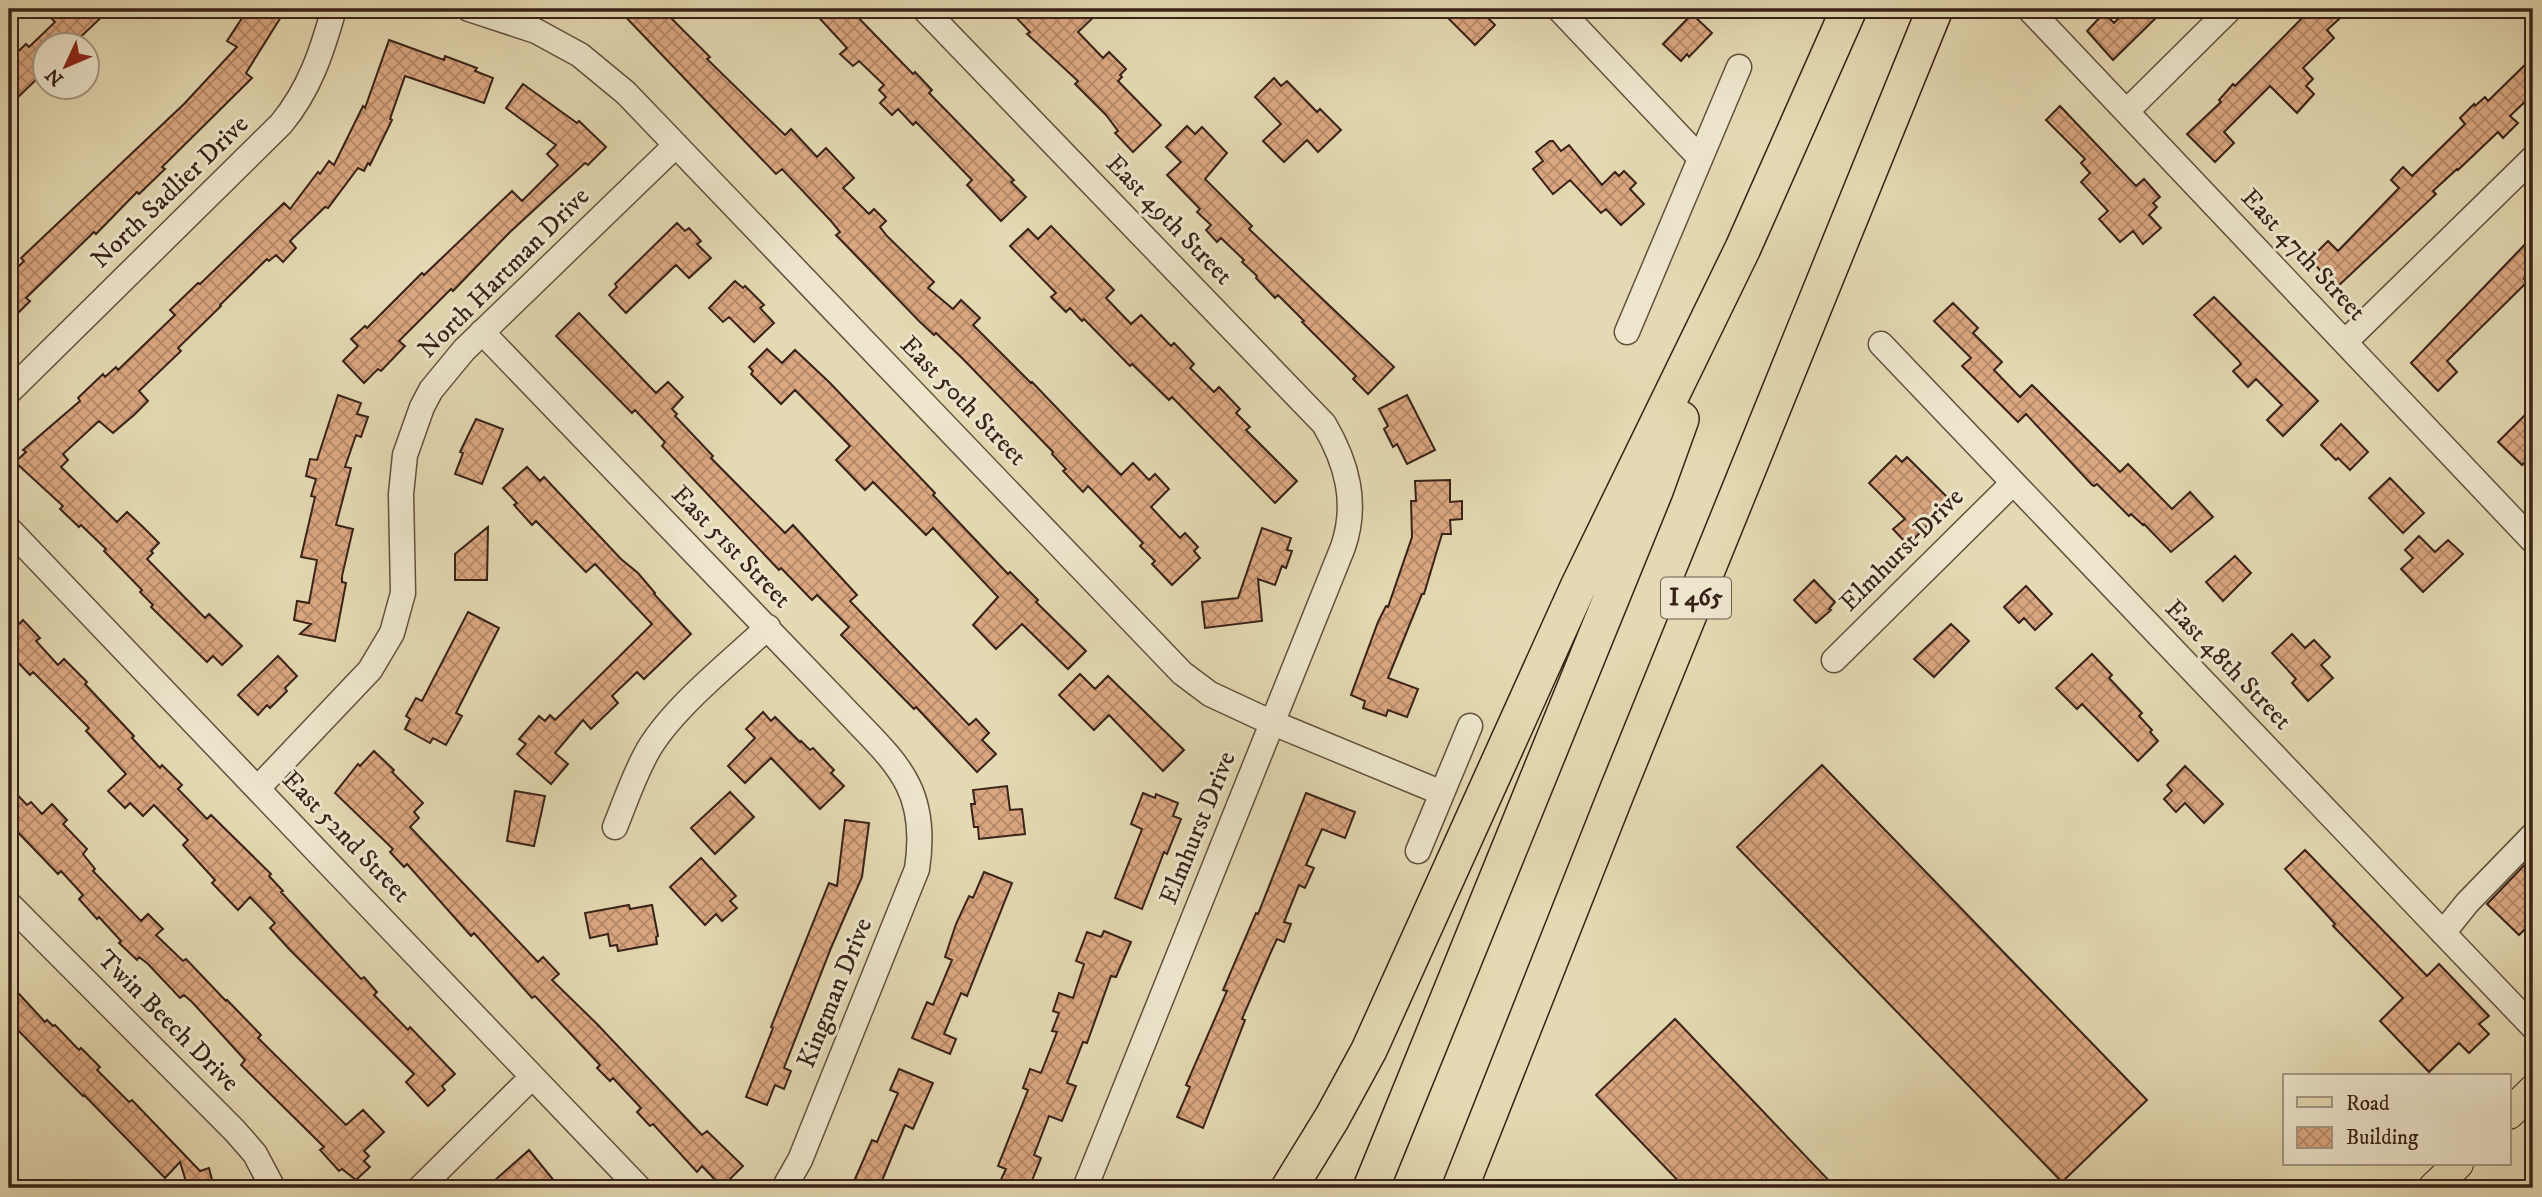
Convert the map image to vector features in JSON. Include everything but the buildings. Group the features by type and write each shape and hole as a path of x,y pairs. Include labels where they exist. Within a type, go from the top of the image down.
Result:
{"highway":[{"name":"I 465","path":"1371,1188 1655,491 1743,248 1849,9"},
{"name":"I 465","path":"1460,1188 1626,769 1935,9"},
{"path":"1289,1188 1369,1050 1578,587 1743,248"}],"main road":[{"path":"2510,1113 2533,1090"},
{"path":"2433,1188 2456,1166"}],"street":[{"name":"North Sadlier Drive","path":"9,392 281,124 314,71 334,9"},
{"name":"East 50th Street","path":"469,9 536,31 580,55 626,93 1182,673 1210,694 1272,723 1442,793"},
{"name":"East 49th Street","path":"924,9 1324,424 1336,445 1349,486"},
{"path":"1559,9 1700,158"},
{"name":"East 47th Street","path":"2029,9 2533,541"},
{"path":"2127,111 2230,9"},
{"path":"1627,332 1739,67"},
{"name":"North Hartman Drive","path":"258,788 370,670 392,634 403,593 401,494 405,455 431,390 449,365 482,332 676,145"},
{"path":"2345,342 2533,158"},
{"name":"East 51st Street","path":"482,332 768,627 896,765 912,791 919,815"},
{"name":"East 48th Street","path":"1881,344 2533,1027"},
{"name":"Elmhurst Drive","path":"1834,660 2013,483"},
{"name":"Elmhurst Drive","path":"1085,1188 1346,540 1351,511 1349,486"},
{"name":"East 52nd Street","path":"9,528 639,1188"},
{"path":"615,827 642,761 658,734 768,627"},
{"path":"1418,851 1470,726"},
{"name":"Kingman Drive","path":"784,1188 800,1160 917,869 921,849 919,815"},
{"path":"2443,933 2467,903 2533,835"},
{"name":"Twin Beech Drive","path":"9,905 235,1131 255,1154 273,1188"},
{"path":"420,1188 533,1076"}]}
